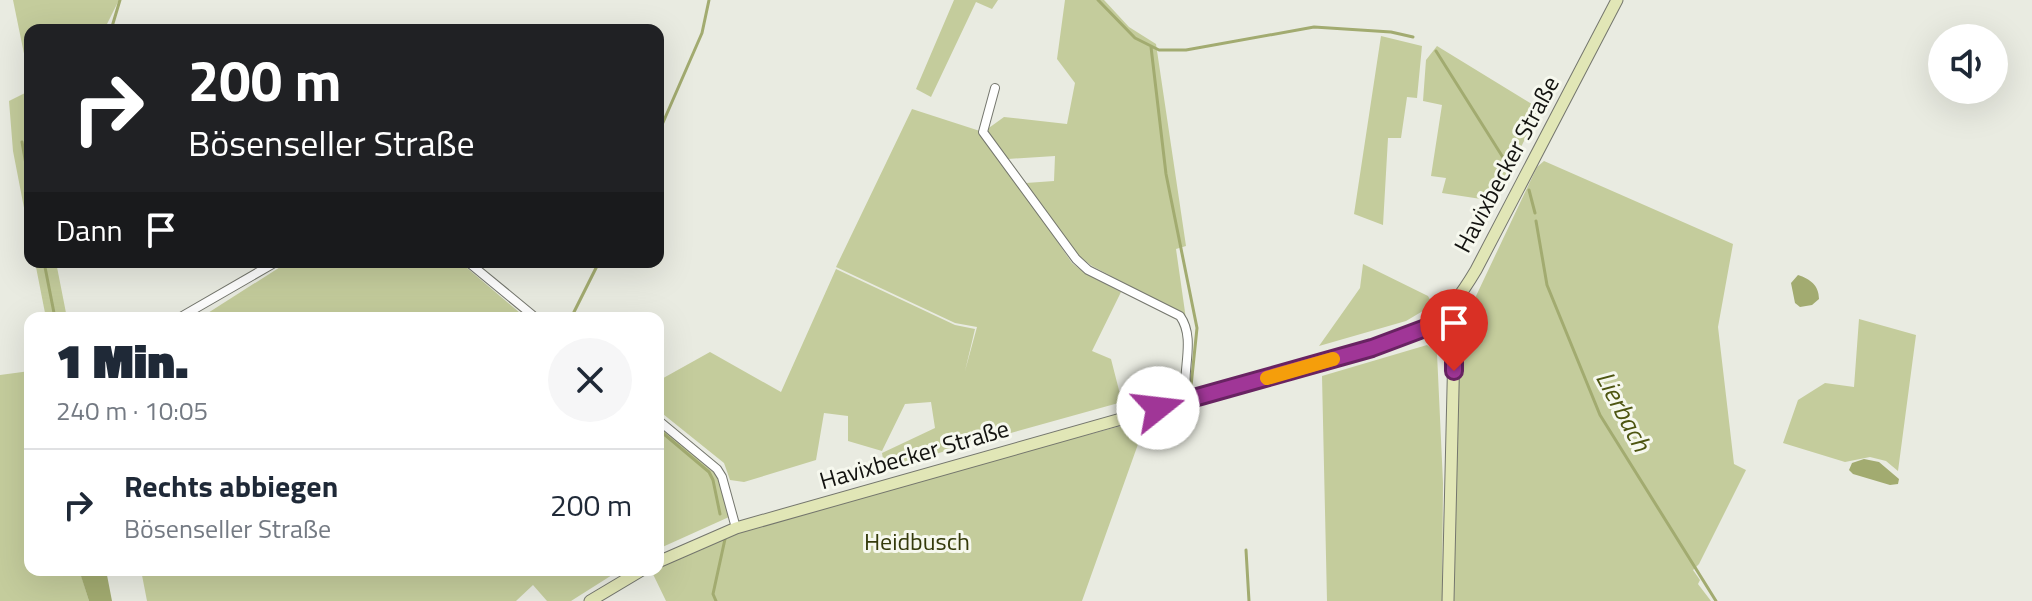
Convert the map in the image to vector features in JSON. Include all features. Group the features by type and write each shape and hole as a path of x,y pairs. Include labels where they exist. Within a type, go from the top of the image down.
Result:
{"main road":[{"name":"Havixbecker Straße","path":"664,559 736,528 1372,348 1428,327 1455,304 1476,270 1617,0"},
{"path":"1448,601 1455,304"},
{"path":"1428,327 1454,344"},
{"path":"590,601 632,576"}],"street":[{"path":"995,88 983,132 1076,259 1088,270 1180,316 1187,326 1184,382 1187,400"},
{"path":"189,312 266,268"},
{"path":"475,268 529,312"},
{"path":"664,425 717,469 736,528"}],"green space":[{"path":"13,0 119,0 107,24 24,24 24,54"},
{"path":"954,0 998,0 992,9 976,2 931,97 916,89"},
{"path":"1065,0 1104,0 1129,27 1156,44 1186,246 1176,249 1186,319 1181,313 1079,256 1026,183 1054,181 1055,156 1008,159 986,130 1004,117 1067,124 1075,83 1057,59"},
{"path":"1381,36 1422,46 1417,98 1407,97 1401,138 1388,138 1383,225 1354,214"},
{"path":"1437,46 1540,109 1494,201 1442,193 1446,178 1431,176 1442,105 1423,101 1426,60"},
{"path":"24,94 24,208 13,151 9,101"},
{"path":"912,109 983,132 1072,263 1121,292 1092,351 1111,359 1122,402 885,471 882,453 935,428 931,402 905,404 882,451 848,441 848,416 824,413 816,460 744,482 730,480 724,463 664,415 664,378 710,352 781,392 836,269 955,325 975,329 965,371 977,327 955,323 836,267"},
{"path":"1544,161 1733,244 1718,327 1734,464 1746,470 1699,564 1693,570 1700,580 1698,584 1711,601 1454,601 1459,332 1537,167"},
{"path":"1363,264 1428,296 1433,305 1406,321 1319,346 1360,288"},
{"path":"36,268 57,268 66,312 45,312"},
{"path":"279,268 467,268 519,312 209,312"},
{"path":"1859,319 1916,335 1898,471 1886,461 1870,457 1845,462 1783,443 1798,400 1825,383 1854,387"},
{"path":"1427,345 1437,353 1443,483 1442,601 1327,601 1322,376"},
{"path":"24,372 24,576 81,576 89,601 0,601 0,375"},
{"name":"Heidbusch","path":"1147,419 1082,601 666,601 654,576 664,576 664,564 738,531"},
{"path":"664,429 719,478 729,517 664,546"},
{"path":"142,576 611,576 571,601 547,601 533,585 516,601 147,601"}],"shaded area":[{"path":"1798,275 1816,286 1819,299 1812,305 1800,307 1795,303 1791,283"},
{"path":"1864,459 1879,462 1899,479 1898,484 1890,485 1849,470 1852,463"},
{"path":"81,576 107,576 112,601 89,601"}],"waterway":[{"path":"113,24 120,0"},
{"path":"664,120 702,33 709,0"},
{"name":"Lierbach","path":"1098,0 1135,38 1159,50 1186,50 1314,27 1391,32 1413,37"},
{"path":"1151,47 1166,174 1197,328 1191,386"},
{"name":"Lierbach","path":"1436,51 1509,167"},
{"path":"22,142 24,153"},
{"name":"Lierbach","path":"1529,190 1535,213"},
{"name":"Lierbach","path":"1536,221 1547,285 1600,415 1716,601"},
{"path":"45,268 54,312"},
{"path":"574,312 596,268"},
{"path":"664,434 709,472 720,514"},
{"path":"716,601 713,594 725,539"},
{"path":"1246,550 1249,601"}],"slow traffic":[{"path":"1267,378 1333,359"}],"route":[{"path":"1158,408 1372,348 1428,327 1454,344 1454,371"}]}
